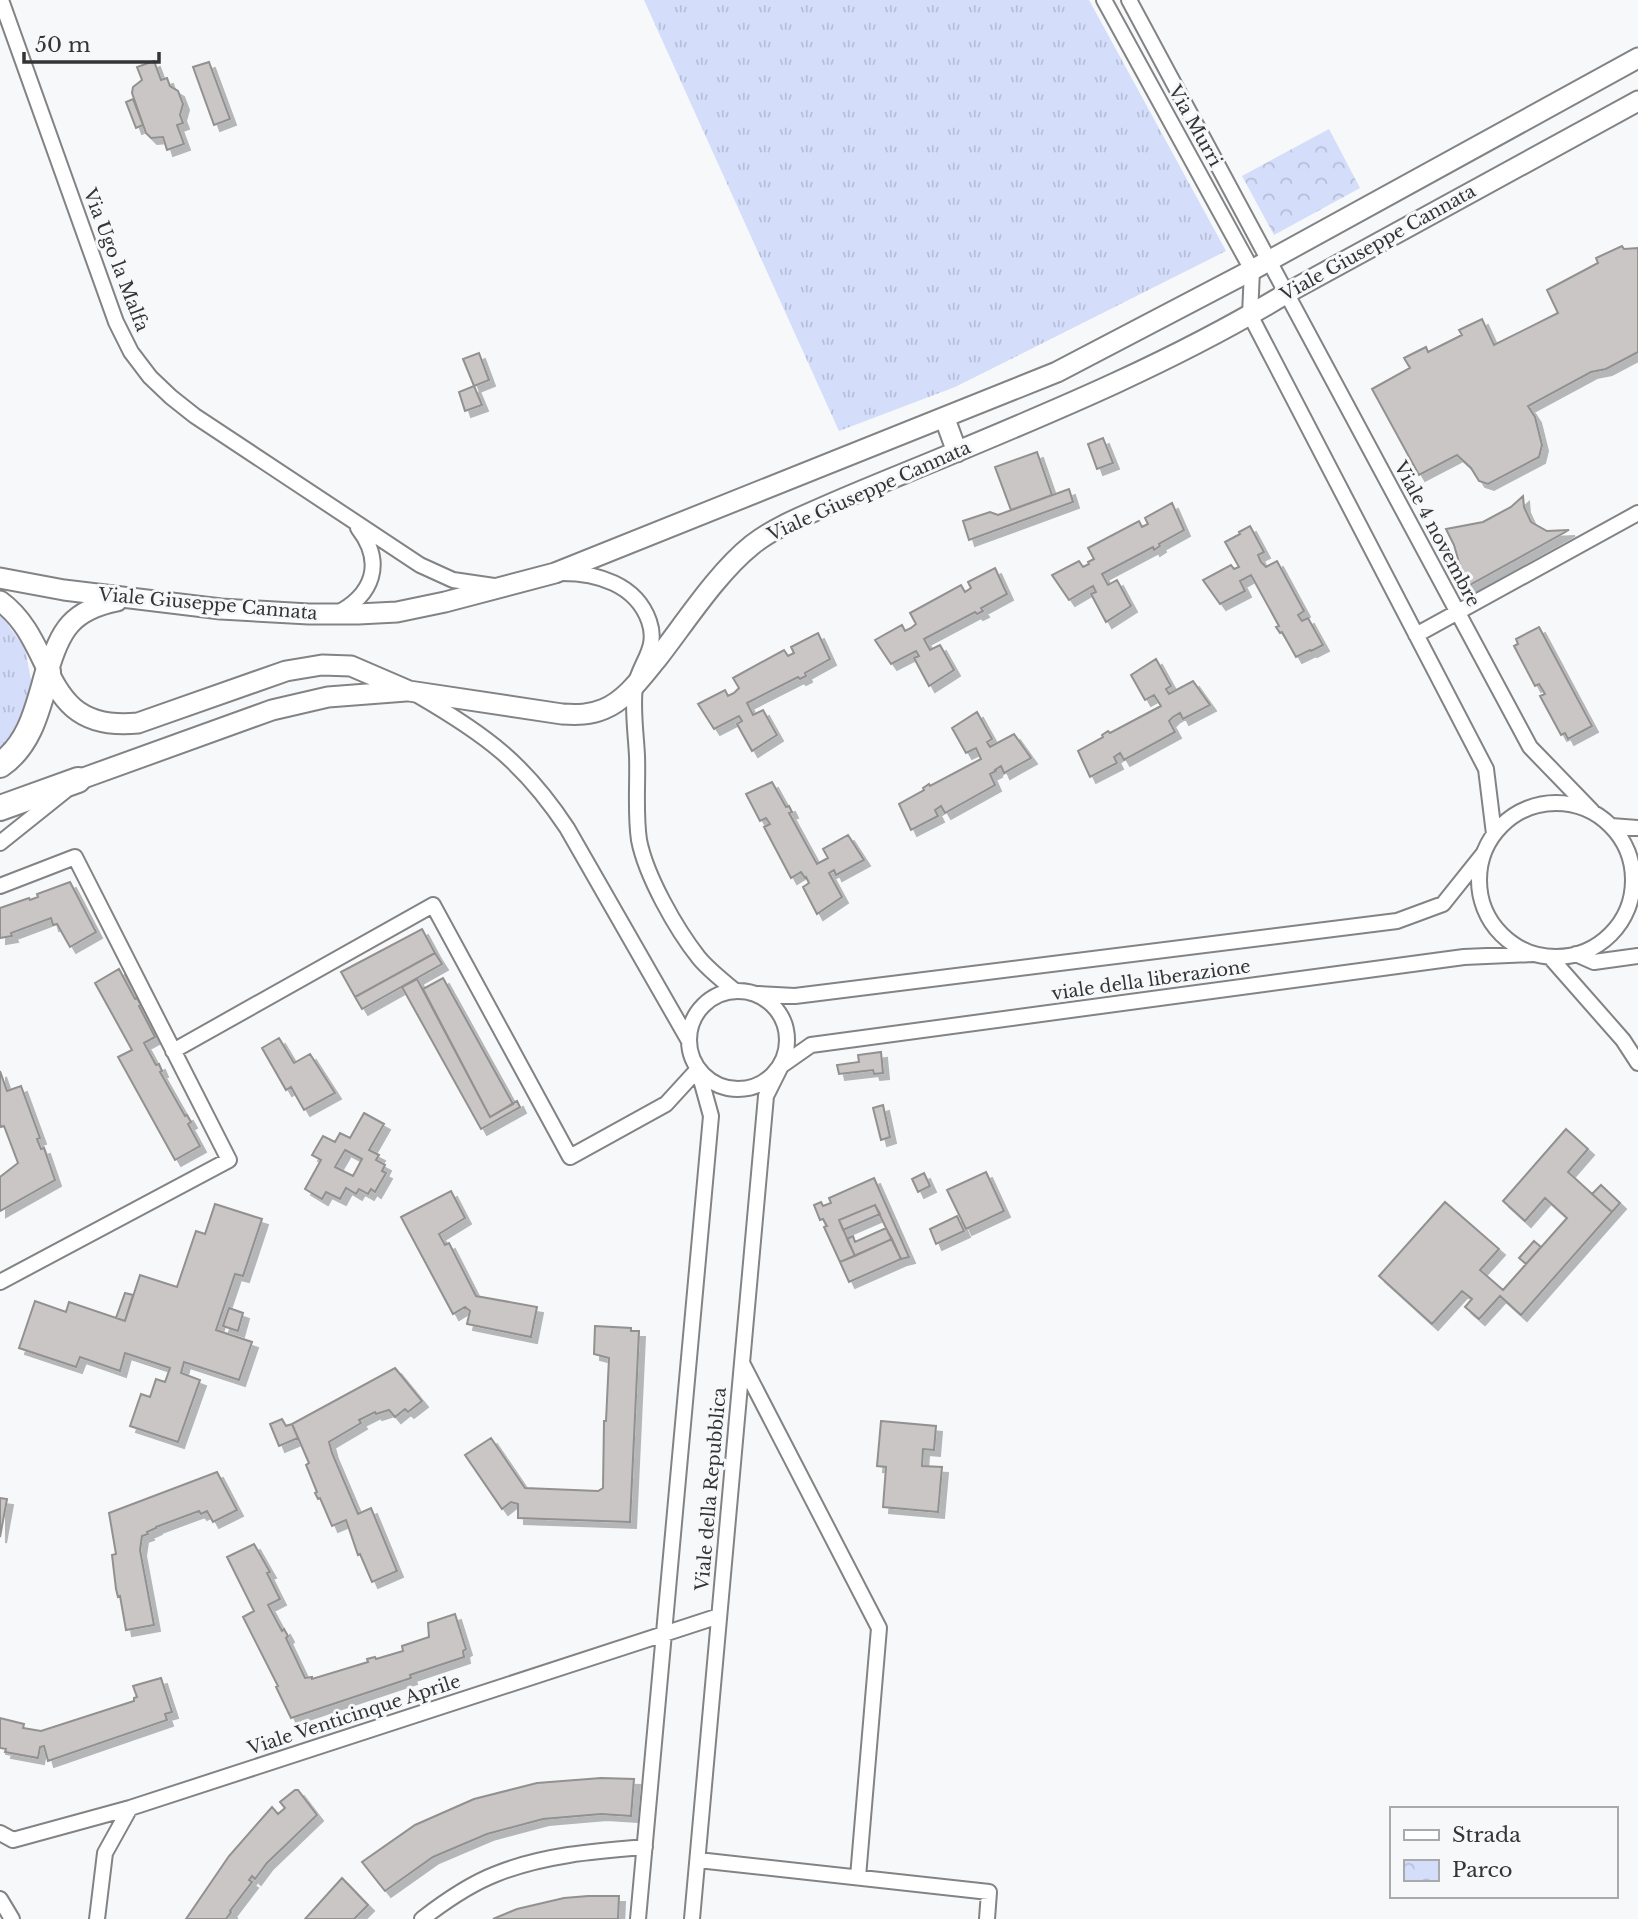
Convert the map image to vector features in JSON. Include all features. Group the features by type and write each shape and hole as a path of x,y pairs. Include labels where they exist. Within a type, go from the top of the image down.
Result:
{"highway":[{"path":"0,765 18,748 31,727 48,672"},
{"path":"0,808 78,780"}],"street":[{"name":"Via Ugo la Malfa","path":"1,0 116,322 131,352 150,377 195,416 437,575 463,582 508,587"},
{"name":"Via Murri","path":"1104,0 1252,270"},
{"name":"Via Murri","path":"1129,0 1270,260"},
{"name":"Viale Giuseppe Cannata","path":"0,578 141,600 266,612 335,614 397,612 508,587 555,573 1057,372 1252,270 1638,58"},
{"name":"Viale Giuseppe Cannata","path":"0,601 9,607 36,644 57,687 79,713 97,722 119,725 138,723 286,671 322,665 351,666 409,691 580,715 606,709 635,685 723,575 751,545 771,532 1073,404 1250,315 1638,101"},
{"name":"Viale 4 novembre","path":"1270,260 1530,747 1592,811"},
{"path":"1252,270 1250,315 1486,769 1494,834"},
{"path":"945,419 957,452"},
{"path":"1416,635 1638,513"},
{"name":"Via Ugo la Malfa","path":"335,614 358,601 365,593 373,572 367,541 350,520"},
{"path":"555,573 584,573 601,576 618,584 641,607 649,621 652,638 649,654 635,685 639,839 652,880 699,958 734,990"},
{"path":"48,672 55,647 63,632 84,611 116,601 141,600"},
{"path":"0,842 78,780 272,710 328,697 409,691 467,723 511,758 545,794 689,1041"},
{"path":"1566,803 1592,811 1611,825 1622,840 1631,862 1633,886 1627,909 1615,929 1598,945 1576,954 1550,957 1533,954 1511,943 1493,926 1482,903 1478,878 1483,854 1494,834 1514,815 1539,804 1566,803"},
{"path":"1611,825 1638,828"},
{"path":"1622,840 1638,851"},
{"name":"viale della liberazione","path":"758,994 795,996 1397,921 1443,904 1483,854"},
{"path":"0,886 75,857 229,1160 0,1282"},
{"path":"173,1051 433,905 570,1157 667,1104 698,1069"},
{"name":"viale della liberazione","path":"781,1066 811,1045 1464,957 1533,954"},
{"path":"1576,954 1594,962 1638,956"},
{"path":"1550,957 1623,1040 1638,1063"},
{"path":"734,990 758,994 773,1003 783,1017 788,1033 787,1050 781,1066 770,1078 756,1086 740,1089 724,1087 709,1080 698,1069 691,1056 689,1041 694,1019 707,1002 720,994 734,990"},
{"name":"Viale della Repubblica","path":"692,1919 766,1096 781,1066"},
{"name":"Viale della Repubblica","path":"638,1919 711,1116 698,1069"},
{"path":"742,1362 878,1628 858,1877"},
{"name":"Viale Venticinque Aprile","path":"0,1833 13,1840 130,1808 719,1616"},
{"path":"97,1919 105,1853 130,1808"},
{"path":"422,1919 495,1874 580,1852 645,1847"},
{"path":"698,1860 989,1892 987,1919"},
{"path":"0,1899 12,1919"}],"green space":[{"path":"644,0 1089,0 1226,251 955,387 839,431"},
{"path":"1329,129 1360,188 1274,235 1242,176"},
{"path":"0,614 25,648 33,691 19,733 0,752"}],"building":[{"path":"154,61 161,80 167,78 170,86 178,91 183,104 180,115 183,123 177,125 184,144 167,150 163,137 151,138 146,133 132,93 133,87 142,80 137,67"},
{"path":"209,62 230,119 214,125 193,67"},
{"path":"133,99 143,125 136,128 126,102"},
{"path":"1622,246 1624,249 1638,248 1638,352 1606,369 1591,372 1528,406 1535,417 1542,445 1539,457 1488,484 1479,481 1471,468 1457,455 1419,475 1372,389 1410,368 1404,358 1426,347 1428,352 1462,335 1459,330 1482,319 1494,345 1558,313 1547,290 1598,263 1596,258"},
{"path":"479,353 489,380 474,386 463,359"},
{"path":"474,386 482,405 465,411 459,392"},
{"path":"1103,438 1113,463 1097,469 1088,444"},
{"path":"1037,452 1052,495 1011,510 995,467"},
{"path":"1069,489 1073,502 969,540 963,521 990,512 998,515"},
{"path":"1523,496 1524,507 1531,522 1547,531 1569,530 1466,587 1454,545 1446,529 1483,522 1511,507"},
{"path":"1172,503 1184,530 1159,544 1154,550 1153,547 1102,574 1108,585 1117,580 1131,606 1106,622 1091,594 1096,592 1093,586 1069,600 1052,575 1079,561 1083,567 1089,564 1088,562 1094,559 1088,548 1139,521 1142,527 1148,524 1145,518"},
{"path":"1250,526 1264,552 1258,555 1261,562 1266,567 1277,561 1304,611 1298,615 1302,621 1308,618 1323,645 1296,657 1282,632 1276,627 1279,626 1251,575 1240,581 1245,591 1220,604 1203,580 1231,565 1234,569 1239,567 1225,542"},
{"path":"995,568 1007,594 981,608 983,611 977,614 975,612 924,639 930,650 940,645 954,670 929,686 914,658 919,656 916,651 891,664 875,640 902,625 905,631 911,628 916,624 910,613 961,585 965,592 971,588 968,582"},
{"path":"1539,627 1592,726 1568,739 1565,733 1561,735 1540,696 1545,694 1539,684 1535,686 1514,646 1518,644 1516,639"},
{"path":"818,633 830,659 805,673 806,676 800,679 798,677 747,703 753,715 763,710 777,735 752,751 737,724 742,721 739,716 714,729 698,704 725,690 728,696 734,693 739,688 733,678 784,650 788,656 794,653 791,647"},
{"path":"1156,659 1171,686 1166,689 1169,694 1193,681 1210,705 1183,719 1180,713 1173,717 1169,721 1175,732 1124,760 1120,753 1114,757 1117,763 1090,777 1078,751 1103,737 1108,731 1110,733 1161,706 1154,695 1145,700 1131,675"},
{"path":"977,712 992,739 987,742 990,747 1014,734 1031,758 1004,773 1001,766 990,774 995,785 945,813 941,806 935,810 938,816 911,830 899,804 924,790 929,784 930,786 981,759 976,748 966,753 952,728"},
{"path":"772,782 786,807 789,806 792,812 789,813 817,864 828,858 823,849 848,835 864,860 836,875 834,870 829,873 842,897 817,914 803,887 809,883 806,877 801,872 791,878 764,827 770,824 766,818 760,821 746,794"},
{"path":"70,882 96,932 70,947 57,924 53,925 51,918 11,933 12,936 0,938 0,908 29,898 30,900 38,897 37,894"},
{"path":"422,929 435,953 355,997 341,972"},
{"path":"435,953 442,964 362,1009 355,997"},
{"path":"119,969 141,1005 139,1006 155,1037 144,1043 156,1065 159,1064 162,1071 160,1072 191,1122 188,1124 200,1146 175,1160 118,1057 132,1050 95,983"},
{"path":"443,978 513,1104 490,1117 423,989"},
{"path":"417,979 490,1117 517,1101 520,1107 481,1129 402,987"},
{"path":"279,1038 294,1063 310,1054 335,1093 304,1110 291,1087 286,1090 262,1048"},
{"path":"881,1052 883,1073 874,1074 873,1070 839,1074 837,1065 859,1062 858,1055"},
{"path":"0,1071 7,1091 21,1086 40,1138 37,1139 41,1149 44,1148 55,1180 0,1211 0,1177 18,1163 4,1126 1,1127 0,1124"},
{"path":"883,1105 890,1137 881,1140 873,1108"},
{"path":"364,1113 384,1124 369,1150 379,1155 376,1160 385,1165 382,1171 386,1173 375,1192 371,1189 368,1194 359,1189 356,1194 346,1188 340,1199 326,1192 322,1199 305,1189 321,1160 312,1155 323,1136 335,1142 340,1133 350,1138","holes":["345,1150 362,1159 353,1176 335,1167"]},
{"path":"1566,1129 1588,1149 1568,1172 1612,1212 1521,1315 1500,1296 1479,1319 1465,1307 1472,1299 1462,1291 1432,1324 1379,1276 1445,1202 1499,1249 1480,1270 1503,1290 1567,1218 1545,1198 1525,1221 1503,1201"},
{"path":"986,1172 1004,1211 966,1229 947,1190"},
{"path":"924,1173 930,1186 918,1192 912,1179"},
{"path":"874,1178 909,1257 901,1259 875,1205 839,1220 855,1256 840,1262 824,1227 827,1226 823,1219 820,1220 814,1205 821,1202 823,1206 831,1203 829,1198"},
{"path":"1601,1185 1620,1203 1612,1212 1592,1194"},
{"path":"451,1191 465,1218 439,1234 445,1245 449,1243 476,1296 537,1307 531,1337 467,1324 470,1311 465,1307 453,1314 401,1217"},
{"path":"215,1204 262,1219 243,1276 235,1274 216,1330 252,1342 239,1380 184,1362 181,1373 200,1380 178,1442 130,1426 141,1394 150,1397 156,1379 165,1382 170,1368 125,1353 120,1371 80,1357 76,1367 19,1348 35,1301 66,1312 69,1302 125,1321 140,1275 177,1287 196,1231 205,1234"},
{"path":"875,1205 880,1214 843,1230 839,1220"},
{"path":"957,1216 964,1231 936,1244 930,1229"},
{"path":"886,1228 892,1239 855,1256 847,1239 853,1236 855,1242"},
{"path":"892,1239 901,1259 849,1282 840,1262"},
{"path":"1534,1241 1541,1247 1526,1264 1519,1258"},
{"path":"125,1293 133,1295 125,1321 116,1318"},
{"path":"229,1308 243,1313 238,1331 223,1326"},
{"path":"595,1326 639,1331 630,1522 518,1518 518,1504 511,1502 502,1509 465,1455 491,1438 525,1488 598,1491 603,1488 609,1358 594,1354"},
{"path":"395,1368 422,1401 408,1412 405,1409 395,1417 389,1410 376,1414 375,1412 329,1442 358,1514 371,1508 397,1571 372,1582 360,1554 358,1555 346,1520 332,1526 320,1498 318,1499 306,1465 309,1463 292,1424"},
{"path":"282,1419 286,1426 292,1424 298,1438 279,1446 270,1424"},
{"path":"881,1421 936,1426 934,1450 923,1449 922,1466 942,1467 938,1512 883,1507 886,1467 877,1466"},
{"path":"217,1472 237,1510 213,1522 207,1511 201,1514 199,1511 156,1527 142,1536 140,1550 154,1625 126,1630 120,1596 118,1597 116,1589 112,1555 116,1554 109,1513"},
{"path":"0,1498 7,1499 0,1537"},
{"path":"254,1544 270,1572 267,1573 280,1599 268,1605 282,1631 284,1629 288,1636 286,1638 305,1678 312,1679 368,1662 367,1659 403,1651 402,1646 429,1637 428,1623 455,1614 466,1649 463,1651 464,1657 410,1675 411,1678 291,1718 243,1617 254,1611 227,1557"},
{"path":"161,1678 172,1712 165,1714 167,1720 48,1761 44,1746 40,1747 38,1758 5,1752 6,1749 0,1748 0,1718 24,1724 23,1728 41,1731 134,1701 137,1697 133,1686"},
{"path":"601,1778 634,1779 631,1816 601,1814 543,1819 487,1834 433,1857 385,1891 362,1862 415,1825 474,1799 537,1783"},
{"path":"298,1790 317,1815 267,1863 255,1879 252,1876 249,1880 252,1882 226,1919 186,1919 229,1856 272,1807 278,1814 285,1808 280,1802"},
{"path":"342,1878 368,1905 354,1919 305,1919"},
{"path":"619,1896 618,1919 493,1919 517,1909 564,1898"}]}
